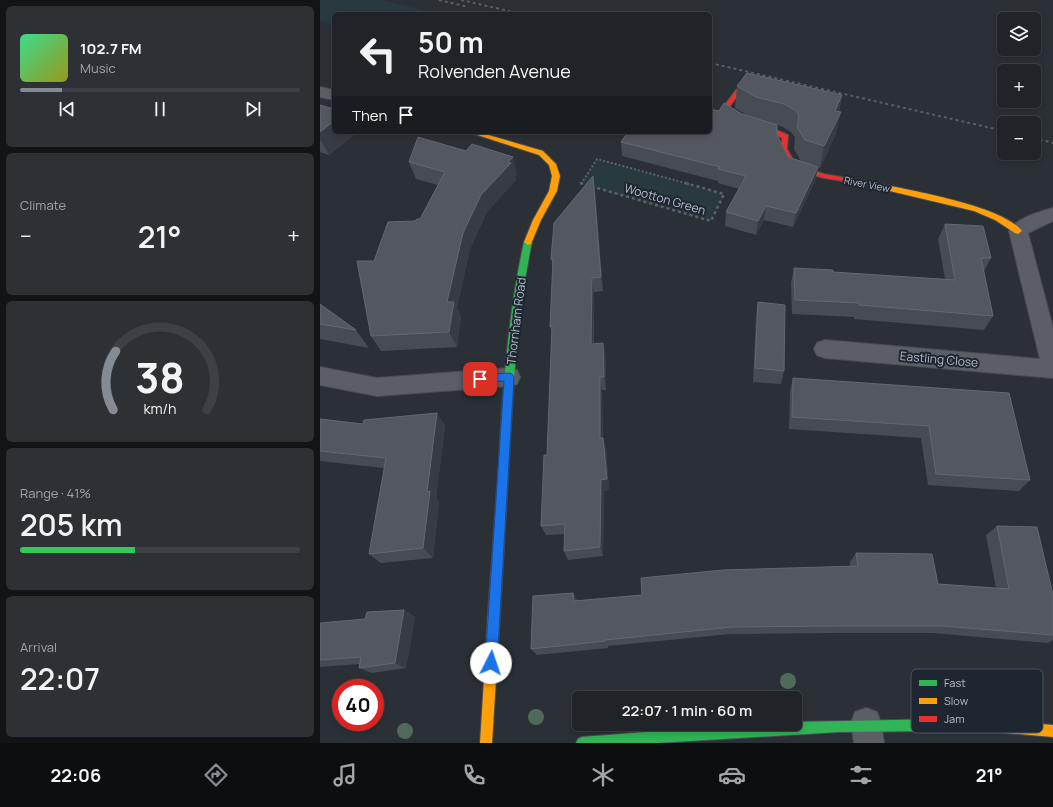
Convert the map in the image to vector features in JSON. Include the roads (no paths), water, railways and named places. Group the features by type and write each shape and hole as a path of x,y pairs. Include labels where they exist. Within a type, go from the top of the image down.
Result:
{"street":[{"name":"River View","path":"738,91 724,110 747,123 777,132 786,137 784,149 793,167 824,176 869,183 976,209 998,218 1018,231"},
{"path":"320,92 332,94"},
{"name":"Thornham Road","path":"478,134 530,148 541,153 552,164 556,176 553,191 530,236 524,262 509,377 486,743"},
{"path":"1018,231 1053,214"},
{"name":"Eastling Close","path":"825,349 1053,369 1018,231"},
{"path":"320,376 376,387 509,377"},
{"path":"1043,729 1053,730"},
{"path":"582,743 701,733 868,733 911,731"}],"railway":[{"path":"439,0 468,7"},
{"path":"461,0 513,12"},
{"path":"712,63 997,129"},
{"path":"1041,140 1053,143"}]}
